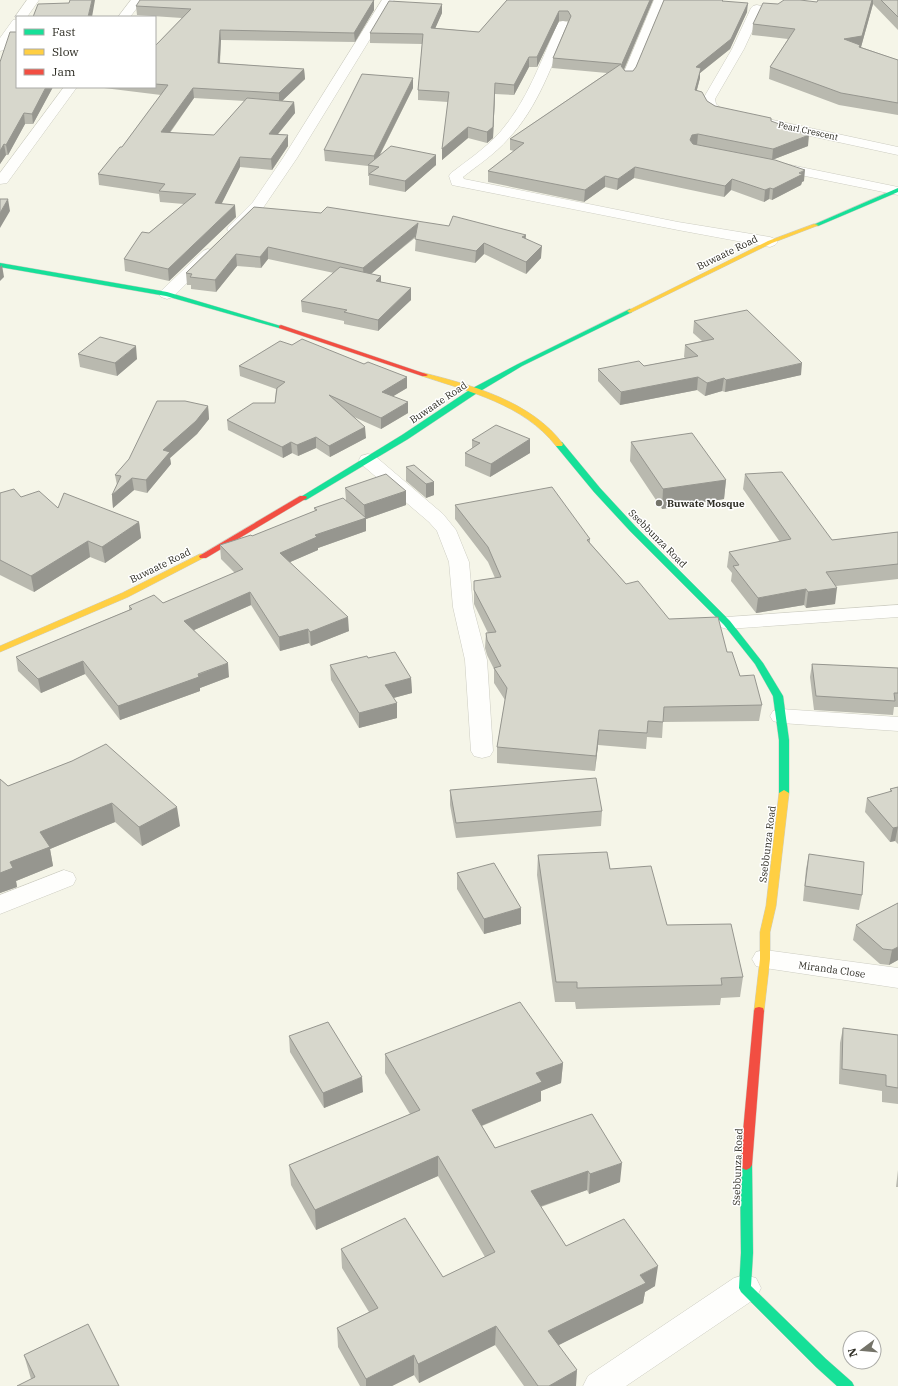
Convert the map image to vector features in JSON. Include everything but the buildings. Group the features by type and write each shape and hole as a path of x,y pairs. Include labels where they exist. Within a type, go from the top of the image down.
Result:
{"street":[{"path":"22,16 33,0"},
{"path":"125,16 137,0"},
{"path":"226,237 258,205 345,71 388,0"},
{"path":"628,77 660,0"},
{"name":"Pearl Crescent","path":"757,8 738,49 709,99 709,105 718,112 898,151"},
{"path":"0,47 16,24"},
{"path":"563,25 514,124 488,150 456,176 457,182 678,226 770,242"},
{"path":"0,180 2,180 70,88"},
{"path":"766,164 897,190"},
{"name":"Buwaate Road","path":"0,649 111,601 185,566 368,460 474,391 520,365 770,242 823,222 897,190"},
{"path":"167,294 216,247"},
{"name":"Ssebbunza Road","path":"0,265 167,294 253,318 474,391 508,405 529,416 547,430 597,490 623,518 727,623 759,663 778,696 784,740 785,787 771,906 765,932 765,959 760,998 746,1160 747,1253 745,1288"},
{"path":"368,460 436,518 446,530 459,562 463,607 476,660 482,751"},
{"path":"727,623 898,611"},
{"path":"781,716 898,724"},
{"path":"0,906 64,879"},
{"name":"Miranda Close","path":"765,959 898,978"},
{"path":"599,1386 745,1288 821,1363 847,1386"}],"traffic: fast":[{"path":"816,225 898,190"},
{"path":"0,265 167,294 281,327"},
{"path":"303,498 405,437 474,391 520,365 630,311"},
{"path":"559,444 597,490 633,529 727,623 759,663 778,696 784,740 784,793"},
{"path":"746,1165 747,1253 745,1288 821,1363 847,1386"}],"traffic: slow":[{"path":"630,311 770,242 816,225"},
{"path":"424,375 472,390 505,403 534,420 547,430 559,444"},
{"path":"0,649 125,595 203,556"},
{"path":"759,1011 765,959 765,932 771,906 784,793"}],"traffic: jam":[{"path":"281,327 424,375"},
{"path":"203,556 303,498"},
{"path":"746,1165 759,1011"}],"place":[{"name":"Buwate Mosque","path":"659,503"}]}
